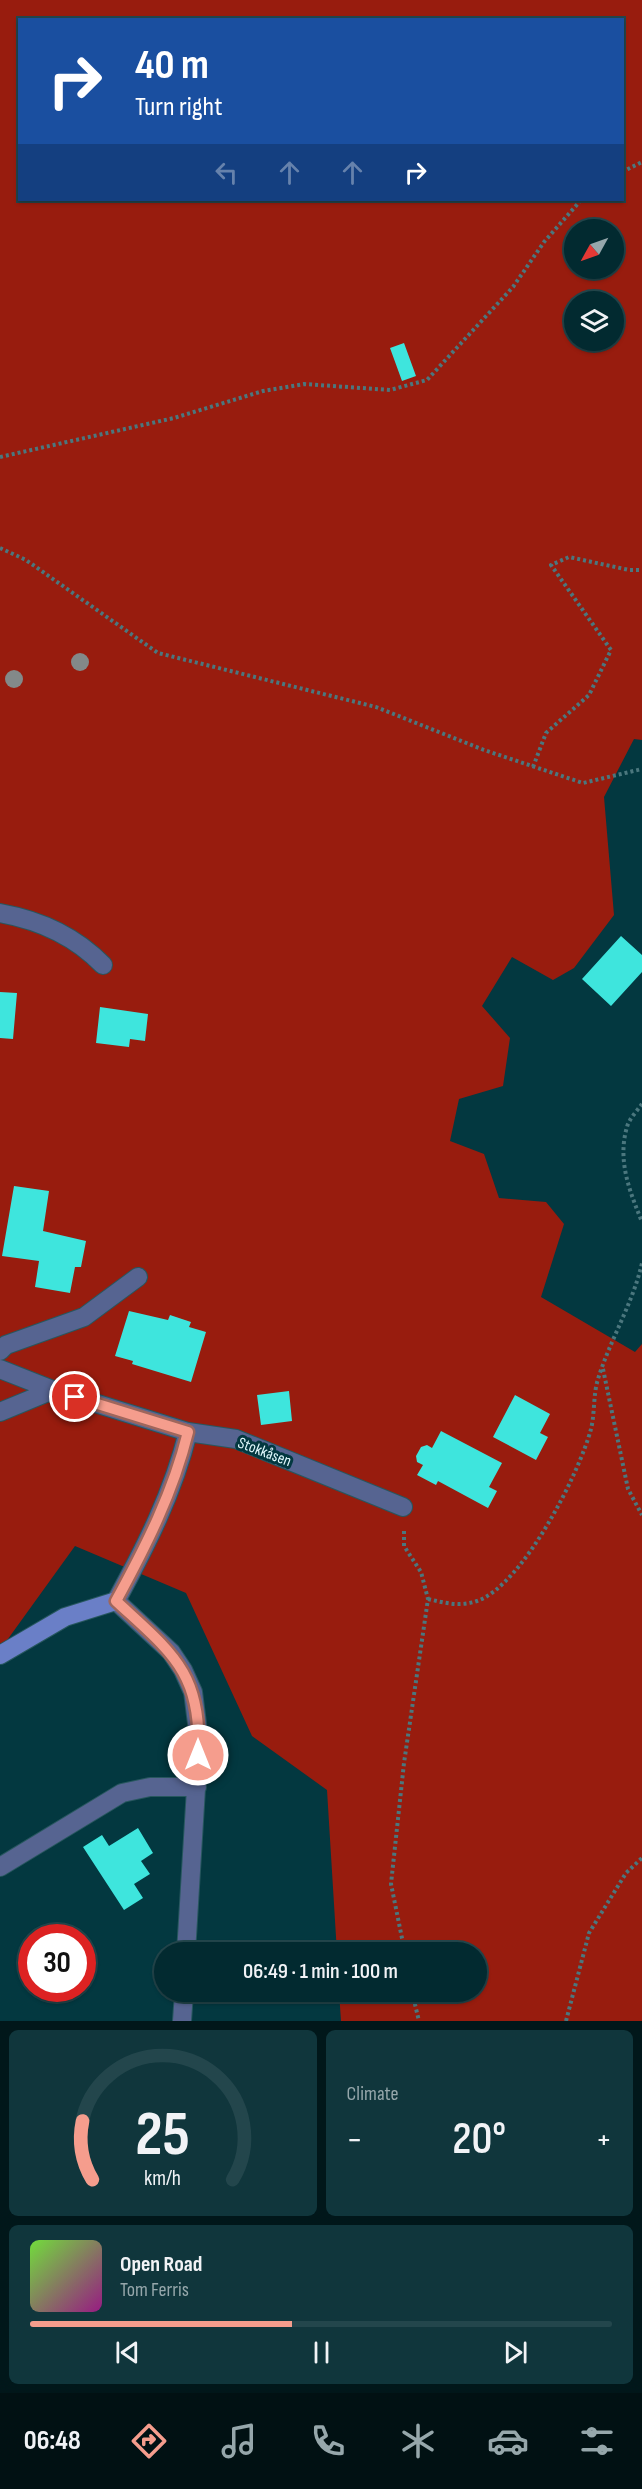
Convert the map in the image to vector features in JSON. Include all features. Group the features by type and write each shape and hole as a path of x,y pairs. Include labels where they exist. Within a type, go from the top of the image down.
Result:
{"street":[{"path":"0,913 59,932 82,946 103,965"},
{"path":"0,1351 6,1345 84,1317 138,1277"},
{"name":"Stokkåsen","path":"0,1369 53,1390 188,1432 236,1439 403,1507"},
{"path":"0,1412 53,1390"},
{"path":"0,1655 65,1617 116,1601 150,1538 166,1502 179,1469 188,1432"},
{"path":"116,1601 171,1652 183,1670 193,1692 199,1739 187,1942"},
{"path":"0,1867 122,1793 150,1787 197,1787"},
{"path":"182,2021 183,2002"}],"path":[{"path":"624,171 642,162"},
{"path":"0,457 174,418 263,391 304,384 390,390 427,380 513,287 543,242 580,201"},
{"path":"0,548 26,560 158,653 376,706 484,750 583,783 642,769"},
{"path":"533,767 546,733 589,694 611,650 551,565 569,557 629,570 642,570"},
{"path":"642,1104 627,1125 622,1152 627,1186 642,1222"},
{"path":"428,1599 455,1605 478,1601 501,1586 525,1559 549,1522 583,1456 592,1427 597,1381 642,1263"},
{"path":"603,1367 628,1489 642,1515"},
{"path":"403,1507 405,1546 421,1572 428,1599 404,1763 391,1884 403,1942"},
{"path":"566,2021 589,1933 626,1873 642,1858"},
{"path":"414,2002 417,2020"}],"shaded area":[{"path":"0,0 642,0 642,740 634,739 604,797 614,915 574,968 553,980 512,957 482,1006 510,1038 503,1086 459,1099 450,1141 484,1154 499,1198 546,1202 564,1224 541,1297 635,1352 642,1344 642,2021 341,2021 340,2002 487,2002 487,1942 336,1942 327,1790 252,1736 186,1593 75,1546 0,1650"}],"building":[{"path":"404,343 416,376 402,381 390,348"},
{"path":"621,936 642,955 642,972 611,1006 582,979"},
{"path":"0,992 17,993 13,1039 0,1038"},
{"path":"100,1007 148,1014 145,1041 130,1039 129,1047 96,1043"},
{"path":"14,1186 49,1191 43,1231 86,1241 81,1267 75,1267 70,1293 35,1287 39,1261 2,1256"},
{"path":"129,1311 168,1320 170,1315 191,1322 189,1327 206,1332 191,1382 132,1364 133,1361 115,1356"},
{"path":"289,1391 292,1421 261,1425 257,1395"},
{"path":"515,1395 550,1414 540,1433 548,1437 536,1460 493,1437"},
{"path":"441,1431 502,1463 489,1487 497,1491 488,1508 438,1481 436,1485 417,1475 423,1465 417,1462 416,1456 421,1447 427,1445 432,1448"},
{"path":"138,1828 153,1853 141,1861 150,1874 134,1884 143,1898 124,1910 83,1847 102,1835 109,1846"}],"route":[{"path":"75,1397 188,1432 179,1469 166,1502 150,1538 116,1601 171,1652 183,1670 193,1692 199,1739 198,1755"}]}
